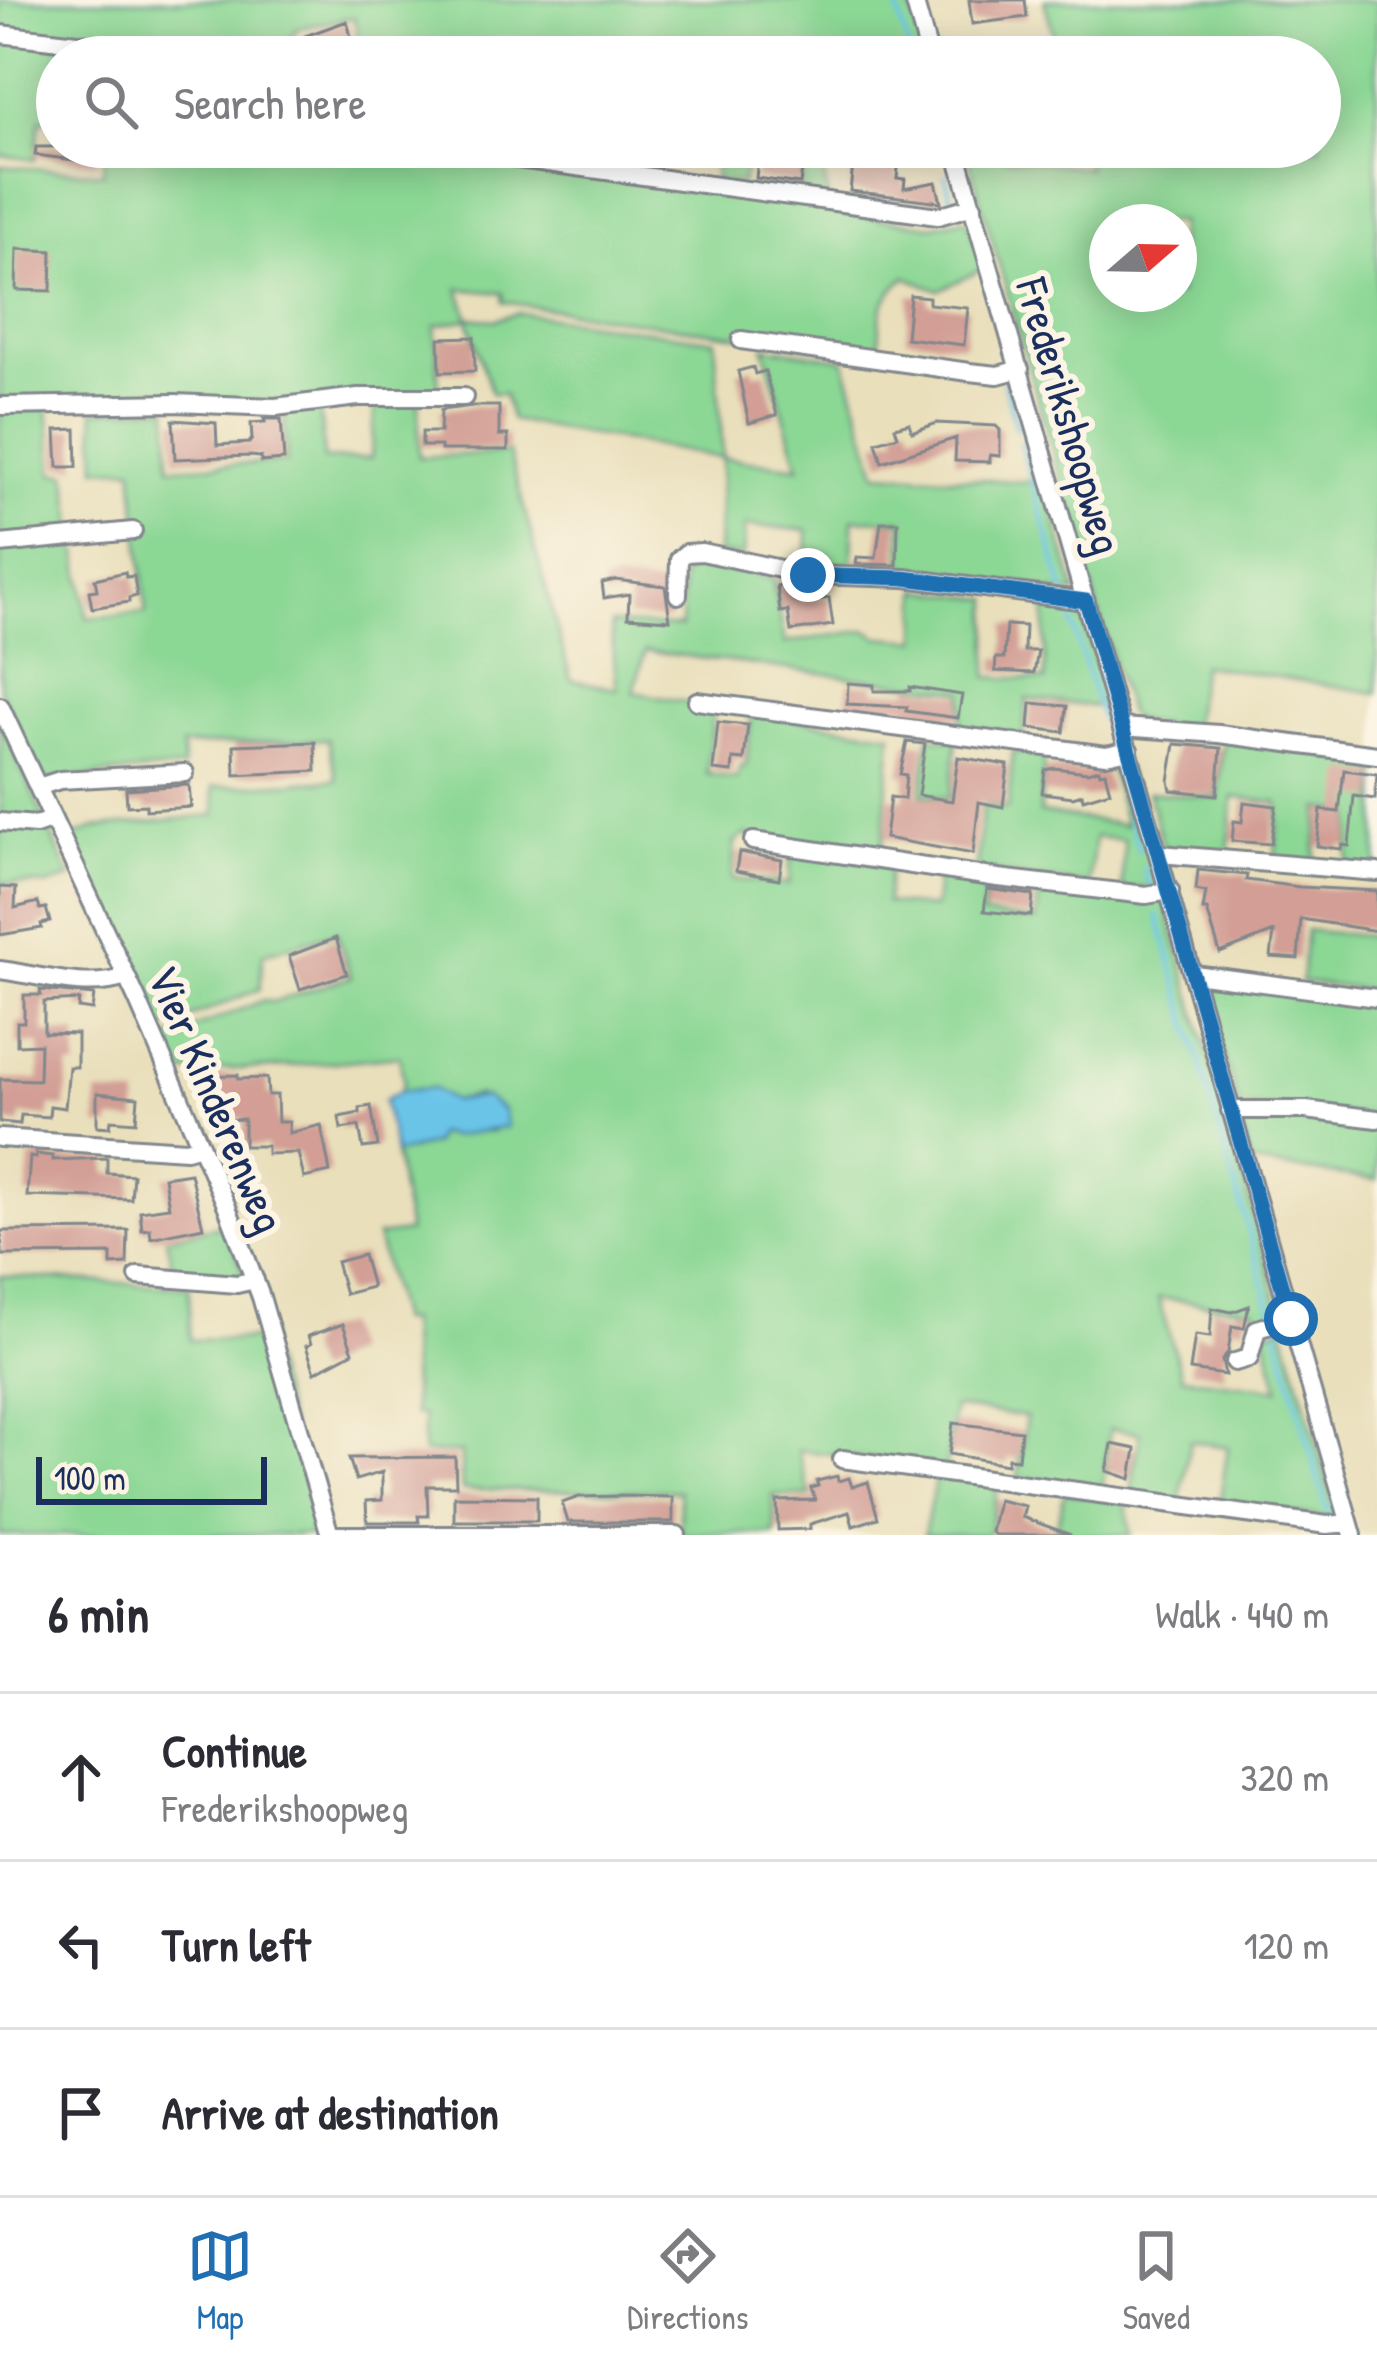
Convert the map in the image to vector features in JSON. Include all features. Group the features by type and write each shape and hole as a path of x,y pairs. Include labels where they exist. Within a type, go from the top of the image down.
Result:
{"street":[{"path":"914,0 923,36"},
{"path":"0,34 36,38"},
{"path":"584,168 938,216 973,206"},
{"name":"Frederikshoopweg","path":"961,168 1351,1529"},
{"path":"741,340 998,375 1020,369"},
{"path":"0,406 176,403 275,407 358,397 464,398"},
{"path":"0,544 133,531"},
{"path":"678,595 679,559 702,552 808,575 904,578 1086,601"},
{"path":"697,700 1106,755 1129,750"},
{"name":"Vier Kinderenweg","path":"0,706 125,977 255,1280 330,1535"},
{"path":"1122,727 1220,734 1377,755"},
{"path":"38,787 60,780 185,773"},
{"path":"0,822 36,825 53,819"},
{"path":"754,841 998,878 1145,895 1170,891"},
{"path":"1160,854 1377,872"},
{"path":"0,970 89,981 125,977"},
{"path":"1194,974 1377,998"},
{"path":"1230,1110 1290,1109 1377,1119"},
{"path":"0,1138 186,1150 200,1146"},
{"path":"138,1276 237,1284 255,1280"},
{"path":"1235,1362 1249,1358 1262,1326 1291,1319"},
{"path":"842,1459 1351,1529"},
{"path":"330,1535 677,1535"}],"green space":[{"path":"0,0 909,0 919,36 357,36 354,17 298,28 292,36 42,36 0,30"},
{"path":"1044,0 1377,0 1377,693 1202,665 1192,729 1137,721 1128,713 971,168 1341,168 1341,36 1054,36"},
{"path":"0,38 36,42 35,160 0,155"},
{"path":"0,166 103,173 104,168 548,168 932,226 963,219 985,268 939,290 906,277 884,304 880,356 503,302 503,293 459,289 469,318 495,320 519,313 715,340 723,458 799,467 764,347 844,359 877,473 1045,483 1076,593 902,580 902,520 853,519 852,562 807,571 808,530 745,526 743,556 718,554 722,458 511,420 504,394 492,394 468,319 435,326 439,394 278,402 0,401"},
{"path":"716,168 744,168 742,184 714,181"},
{"path":"803,168 823,168 828,199 801,195"},
{"path":"419,401 419,457 509,453 571,680 617,689 611,624 681,627 683,574 703,566 726,566 773,580 785,643 868,630 878,637 918,640 919,590 990,599 988,677 1045,680 1045,607 1073,608 1082,615 1109,708 1027,699 1023,740 960,732 963,691 645,651 634,692 714,708 707,774 737,779 741,766 746,766 752,713 892,734 882,854 745,835 735,842 732,879 789,884 791,850 890,864 886,903 934,908 938,872 986,880 983,915 1036,921 1040,887 1165,902 1281,1313 1277,1320 1261,1322 1254,1309 1158,1298 1182,1377 1279,1389 1264,1332 1283,1326 1338,1518 1219,1507 1228,1447 1190,1441 1180,1502 1131,1494 1140,1433 1110,1429 1102,1490 1018,1478 1026,1417 954,1407 946,1468 798,1450 810,1496 773,1495 775,1534 681,1533 679,1491 462,1490 461,1453 423,1453 423,1415 414,1415 408,1321 399,1321 377,1236 408,1232 395,1154 433,1144 437,1133 493,1132 478,1095 453,1101 432,1088 400,1091 404,1082 399,1056 196,1070 176,1076 160,1042 264,1000 273,1002 351,977 337,932 263,954 260,989 155,1032 67,839 95,828 216,815 213,787 337,780 328,739 182,746 183,768 41,780 0,690 0,410 48,408 53,473 67,474 87,618 146,613 133,468 97,468 94,411 168,407 170,467 287,462 284,411 320,409 324,460 371,458 375,402"},
{"path":"0,721 44,819 0,819"},
{"path":"929,737 957,740 950,798 922,794"},
{"path":"1224,738 1377,760 1377,872 1347,869 1353,812 1320,808 1314,864 1275,860 1279,803 1233,797 1228,854 1164,850 1148,792 1218,798"},
{"path":"1013,752 1045,755 1040,813 1125,825 1108,758 1123,759 1161,887 1122,889 1124,840 1095,837 1089,885 976,870 983,806 1008,808"},
{"path":"47,826 71,878 47,885 0,883 0,827"},
{"path":"1306,930 1377,937 1376,991 1301,982"},
{"path":"1231,981 1377,1001 1377,1116 1239,1106 1206,995 1209,987"},
{"path":"1250,1114 1377,1124 1377,1180 1251,1163 1243,1126"},
{"path":"226,1224 244,1276 174,1274 166,1238"},
{"path":"0,1276 189,1287 190,1340 265,1339 320,1535 0,1535"},
{"path":"936,1476 999,1484 988,1535 924,1535"},
{"path":"1065,1493 1126,1503 1131,1535 1054,1535"}],"water":[{"path":"432,1088 453,1101 485,1097 503,1110 507,1127 451,1137 437,1133 433,1144 395,1154 384,1100 400,1091"}],"building":[{"path":"969,0 1025,0 1027,17 972,24"},
{"path":"347,21 351,36 305,36"},
{"path":"757,168 802,168 800,184 756,178"},
{"path":"853,168 898,168 897,178 905,179 904,188 936,182 941,202 850,191"},
{"path":"17,249 52,251 51,291 16,290"},
{"path":"910,295 929,297 929,304 968,308 964,345 906,338"},
{"path":"474,337 475,371 440,372 439,338"},
{"path":"753,367 755,374 765,371 777,415 749,423 738,371"},
{"path":"499,406 499,435 508,435 508,450 422,446 422,432 440,432 441,410"},
{"path":"281,419 284,460 261,462 261,457 250,456 175,459 173,420 216,423 217,445 249,443 251,423"},
{"path":"909,423 912,432 937,423 996,426 1000,456 990,455 990,462 955,461 956,438 882,462 876,442 898,436 895,427"},
{"path":"76,429 77,467 58,467 56,430"},
{"path":"881,522 898,522 897,565 856,564 857,557 876,558"},
{"path":"125,572 126,577 134,576 137,596 129,602 92,608 89,591 97,590 95,579"},
{"path":"615,580 665,586 670,620 628,617 629,594 604,598 602,583"},
{"path":"777,586 797,586 799,602 829,598 833,625 791,631 788,611 780,612"},
{"path":"1006,625 1025,626 1024,651 1038,651 1034,673 995,671 996,658 1004,658"},
{"path":"848,683 874,685 874,691 910,691 910,687 962,695 958,718 906,711 907,707 847,704"},
{"path":"1031,703 1067,706 1064,732 1029,728"},
{"path":"718,722 748,725 744,760 733,759 732,772 713,770"},
{"path":"315,742 316,771 235,775 234,745"},
{"path":"907,742 925,744 918,795 952,801 958,757 1008,765 1003,807 979,802 973,854 885,838 890,797 904,799 906,775 900,774"},
{"path":"1175,744 1221,748 1217,795 1171,790"},
{"path":"1099,769 1105,772 1110,791 1083,799 1082,794 1042,793 1045,770"},
{"path":"1344,770 1377,774 1375,799 1354,796 1349,846 1317,846 1321,810 1339,812"},
{"path":"189,785 191,807 146,810 146,805 127,806 126,789"},
{"path":"1244,802 1276,806 1271,844 1232,841 1234,821 1242,822"},
{"path":"739,852 782,860 779,879 736,871"},
{"path":"1198,870 1300,887 1377,891 1377,931 1301,919 1298,959 1271,957 1274,932 1220,953 1207,910 1203,910 1206,892 1196,890"},
{"path":"0,887 16,888 15,908 38,902 40,909 46,908 50,922 41,924 42,928 0,935"},
{"path":"987,889 1033,895 1031,916 984,911"},
{"path":"336,938 347,974 300,989 289,956"},
{"path":"40,990 94,995 92,1010 78,1008 79,1000 44,1002 44,1033 77,1034 77,1067 69,1067 65,1108 50,1106 49,1117 21,1115 20,1124 0,1122 0,1079 39,1080 40,1044 17,1045 17,1022 24,1022 24,995 41,995"},
{"path":"238,1075 238,1079 267,1078 268,1095 277,1095 278,1122 289,1122 289,1133 321,1125 330,1172 304,1178 298,1153 267,1154 267,1146 244,1146 244,1119 223,1120 222,1096 203,1097 203,1091 198,1091 197,1076"},
{"path":"97,1093 138,1097 136,1122 111,1120 110,1127 97,1126"},
{"path":"371,1106 378,1146 363,1148 359,1126 341,1129 339,1117"},
{"path":"53,1156 53,1160 107,1158 107,1173 133,1175 131,1199 27,1196 30,1157"},
{"path":"190,1173 203,1227 151,1238 150,1229 142,1230 140,1211 169,1207 164,1177"},
{"path":"128,1230 127,1264 111,1265 111,1254 2,1255 1,1231"},
{"path":"363,1255 372,1287 345,1294 336,1262"},
{"path":"1249,1306 1244,1328 1232,1326 1222,1360 1225,1375 1190,1370 1195,1335 1210,1337 1212,1308 1232,1312"},
{"path":"343,1324 353,1352 315,1372 306,1346 311,1344 308,1336"},
{"path":"953,1423 1021,1431 1018,1459 1008,1458 1007,1464 949,1454"},
{"path":"1112,1444 1136,1449 1131,1479 1107,1471"},
{"path":"455,1457 456,1486 427,1486 428,1516 418,1516 419,1522 367,1522 366,1501 382,1500 382,1472 356,1480 349,1458"},
{"path":"837,1476 838,1481 849,1478 852,1487 868,1482 878,1518 853,1526 849,1512 810,1524 810,1529 778,1530 777,1501 815,1500 811,1488 818,1486 817,1481"},
{"path":"454,1496 537,1497 537,1521 454,1521"},
{"path":"579,1497 673,1497 673,1522 568,1522 562,1503"},
{"path":"998,1500 1025,1506 1022,1517 1071,1535 995,1535 991,1532"}],"waterway":[{"path":"895,0 905,36"},
{"path":"945,176 953,206"},
{"path":"1004,383 1017,429"},
{"path":"1021,444 1065,593"},
{"path":"1072,622 1102,720"},
{"path":"1114,764 1139,851"},
{"path":"1144,868 1150,888"},
{"path":"1158,916 1273,1315"},
{"path":"1277,1331 1330,1520"}],"route":[{"path":"808,575 904,578 1086,601 1291,1319"}]}
